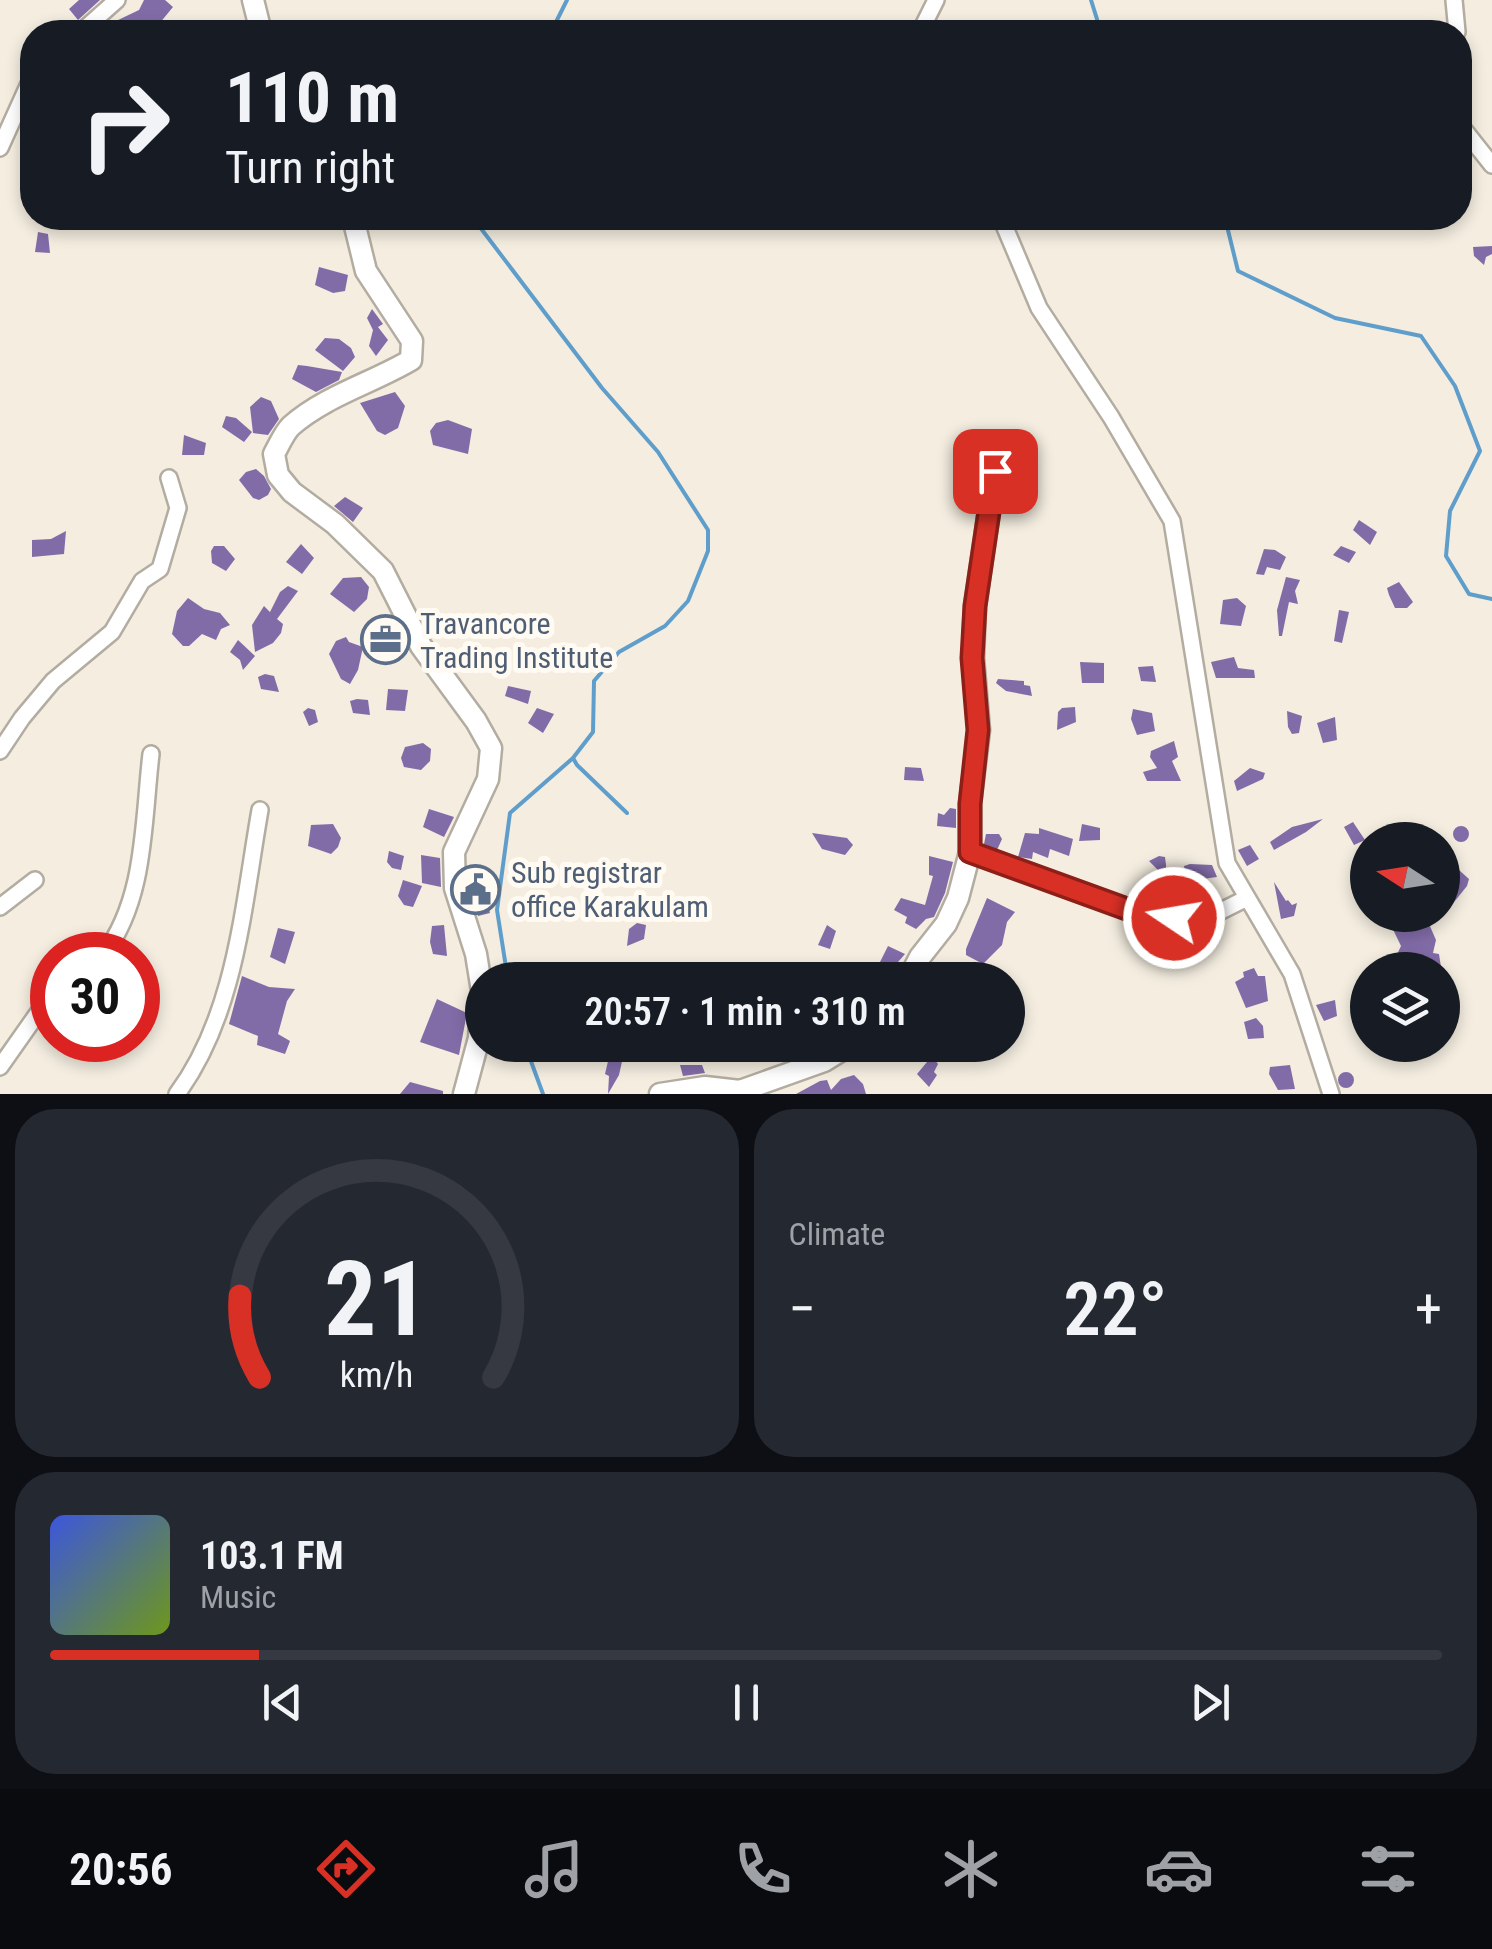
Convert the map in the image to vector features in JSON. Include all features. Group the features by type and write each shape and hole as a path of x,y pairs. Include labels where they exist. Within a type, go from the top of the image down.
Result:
{"street":[{"path":"94,20 117,0"},
{"path":"0,148 20,104"},
{"path":"1472,141 1492,165"},
{"path":"356,230 366,271 412,341 411,360 379,379 336,396 288,428 274,454 278,475 292,492 334,524 383,571 421,646 491,748 488,779 454,852 454,888 477,962"},
{"path":"1006,230 1039,308 1111,417 1172,521 1227,863 1292,974 1331,1094"},
{"path":"917,962 952,911 970,852 970,804 978,730 972,658 975,606 995,471"},
{"path":"0,752 53,681 112,632 142,582 160,570 178,508 169,478"},
{"path":"120,932 136,881 151,754"},
{"path":"177,1094 200,1064 220,1012 260,810"},
{"path":"970,852 1146,916 1201,921 1247,898"},
{"path":"0,907 35,880"},
{"path":"0,1067 30,1024"},
{"path":"464,1094 472,1062"},
{"path":"660,1094 705,1087 740,1091 821,1062"}],"building":[{"path":"79,0 100,0 78,20 69,9"},
{"path":"144,0 165,0 173,7 162,20 118,20 139,10"},
{"path":"38,232 48,234 50,253 35,252"},
{"path":"1492,246 1492,254 1486,257 1484,265 1474,256 1473,247"},
{"path":"319,267 348,275 345,291 333,293 315,285"},
{"path":"372,309 388,340 376,356 369,346 373,330 367,318"},
{"path":"325,338 339,339 351,348 355,357 343,371 315,350"},
{"path":"298,365 342,372 339,380 316,392 292,379"},
{"path":"395,392 405,406 398,428 385,435 377,431 360,403"},
{"path":"261,397 271,401 279,419 268,435 253,433 250,407"},
{"path":"226,416 236,418 252,432 244,442 222,427"},
{"path":"448,420 472,429 468,454 433,445 430,431 436,423"},
{"path":"184,435 206,443 204,455 182,455"},
{"path":"256,469 271,489 259,500 239,480"},
{"path":"345,497 363,508 353,522 334,506"},
{"path":"1359,520 1377,532 1370,545 1353,530"},
{"path":"66,531 64,554 32,557 32,540 51,539"},
{"path":"301,544 314,558 302,574 286,562"},
{"path":"214,546 224,546 235,559 226,571 212,563"},
{"path":"1341,546 1356,552 1349,563 1333,555"},
{"path":"1264,549 1286,557 1280,570 1267,567 1264,575 1256,574"},
{"path":"361,577 369,587 367,599 354,612 330,594 343,578"},
{"path":"1286,577 1300,580 1295,591 1298,604 1289,602 1279,636 1277,610"},
{"path":"1399,582 1413,602 1407,608 1395,608 1389,595 1387,588"},
{"path":"288,586 298,591 277,619 283,624 281,633 273,643 255,652 252,625 264,606 270,612 280,592"},
{"path":"188,598 204,609 220,613 230,625 221,629 216,640 202,634 189,646 183,646 172,634 177,611"},
{"path":"1237,598 1246,606 1241,626 1220,624 1223,600"},
{"path":"1339,610 1349,612 1342,643 1334,641"},
{"name":"Travancore Trading Institute","path":"377,618 393,632 398,646 394,655 386,658 367,623"},
{"path":"346,637 363,647 350,684 341,679 329,654 336,641"},
{"path":"238,640 255,656 243,670 240,660 230,652"},
{"path":"1234,657 1238,668 1254,670 1255,678 1216,678 1211,662"},
{"path":"1080,662 1104,663 1104,683 1082,683"},
{"path":"1153,666 1156,682 1141,681 1138,667"},
{"path":"274,676 279,692 261,689 258,677"},
{"path":"998,679 1024,681 1032,696 1006,691 996,683"},
{"path":"508,686 531,691 528,704 505,696"},
{"path":"388,689 408,690 405,711 386,710"},
{"path":"368,700 370,715 353,713 350,701"},
{"path":"1075,707 1076,722 1057,730 1058,712"},
{"path":"308,708 315,710 318,722 309,726 303,712"},
{"path":"537,708 554,714 543,733 528,723"},
{"path":"1133,709 1152,713 1155,731 1137,735 1131,719"},
{"path":"1287,711 1302,716 1299,733 1292,734 1288,727"},
{"path":"1335,717 1337,740 1323,743 1317,723"},
{"path":"1174,741 1178,757 1172,761 1181,781 1147,781 1143,772 1157,768 1151,751"},
{"path":"423,743 431,749 430,761 421,770 404,767 401,758 405,747"},
{"path":"905,767 921,768 924,781 904,780"},
{"path":"1250,768 1265,773 1263,779 1237,791 1234,781"},
{"path":"950,808 956,809 956,828 937,826 938,813 944,815"},
{"path":"429,809 454,817 444,837 423,827"},
{"path":"1323,819 1274,850 1270,842 1292,827"},
{"path":"333,824 341,838 331,854 308,846 311,825"},
{"path":"1082,824 1100,828 1100,840 1079,841"},
{"path":"1460,826 1467,828 1467,840 1460,842"},
{"path":"1039,828 1073,839 1069,856 1050,849 1048,858 1033,852 1032,859 1018,857 1025,833 1039,834"},
{"path":"812,833 847,838 853,845 845,855 822,849"},
{"path":"986,834 999,834 1002,839 997,850 984,844"},
{"path":"1250,845 1259,859 1247,866 1238,850"},
{"path":"389,851 404,856 401,870 387,862"},
{"path":"421,855 440,858 441,887 422,883"},
{"path":"929,856 953,862 934,917 916,929 905,923 907,917 894,910 901,898 925,905 933,876 929,875"},
{"path":"1165,857 1166,865 1161,873 1149,861"},
{"path":"1212,865 1217,877 1187,881 1184,866"},
{"path":"1460,871 1469,879 1460,895"},
{"path":"403,880 422,886 413,907 404,905 398,896"},
{"path":"481,880 490,913 478,916 469,885"},
{"path":"1274,882 1286,901 1297,903 1294,916 1281,919"},
{"path":"987,898 1015,912 1007,922 1002,945 985,962 966,955"},
{"path":"637,923 646,925 644,939 627,946 629,929"},
{"path":"444,925 447,956 433,954 430,942 432,926"},
{"path":"827,925 836,931 830,949 818,945"},
{"path":"278,928 295,932 285,964 270,957"},
{"path":"1394,932 1432,932 1436,940 1433,952 1398,952 1401,946"},
{"path":"888,946 905,954 898,962 880,962"},
{"path":"1254,968 1258,976 1265,976 1268,1001 1246,1008 1235,982 1244,977 1243,972"},
{"path":"242,976 269,987 295,989 287,1001 278,1034 290,1041 285,1054 257,1045 258,1036 229,1024"},
{"path":"437,999 465,1012 459,1055 420,1042"},
{"path":"1335,1000 1337,1016 1324,1021 1316,1005"},
{"path":"1256,1018 1263,1026 1264,1038 1248,1039 1244,1022"},
{"path":"608,1062 622,1062 608,1094 609,1076 605,1074"},
{"path":"927,1062 938,1064 934,1072 937,1075 929,1087 917,1074"},
{"path":"680,1065 702,1065 705,1073 683,1076"},
{"path":"1290,1065 1295,1089 1278,1090 1269,1074 1270,1067"},
{"path":"1346,1072 1354,1080 1346,1088 1338,1080"},
{"path":"854,1075 866,1094 796,1094 827,1080 831,1090 841,1079"},
{"path":"410,1082 443,1091 443,1094 400,1094"}],"waterway":[{"path":"557,20 567,0"},
{"path":"1091,0 1097,20"},
{"path":"482,230 602,388 658,452 708,530 708,551 688,601 665,626 619,652 594,681 593,732 573,758"},
{"path":"1228,230 1238,271 1335,318 1421,336 1455,386 1480,451 1450,511 1446,556 1469,594 1492,599"},
{"path":"505,962 497,910 510,813 573,758 627,813"},
{"path":"531,1062 543,1094"}],"place":[{"name":"Travancore Trading Institute","path":"385,640"},
{"name":"Sub registrar office Karakulam","path":"476,889"}],"route":[{"path":"995,471 975,606 972,658 978,730 970,804 970,852 1146,916 1174,918"}]}
